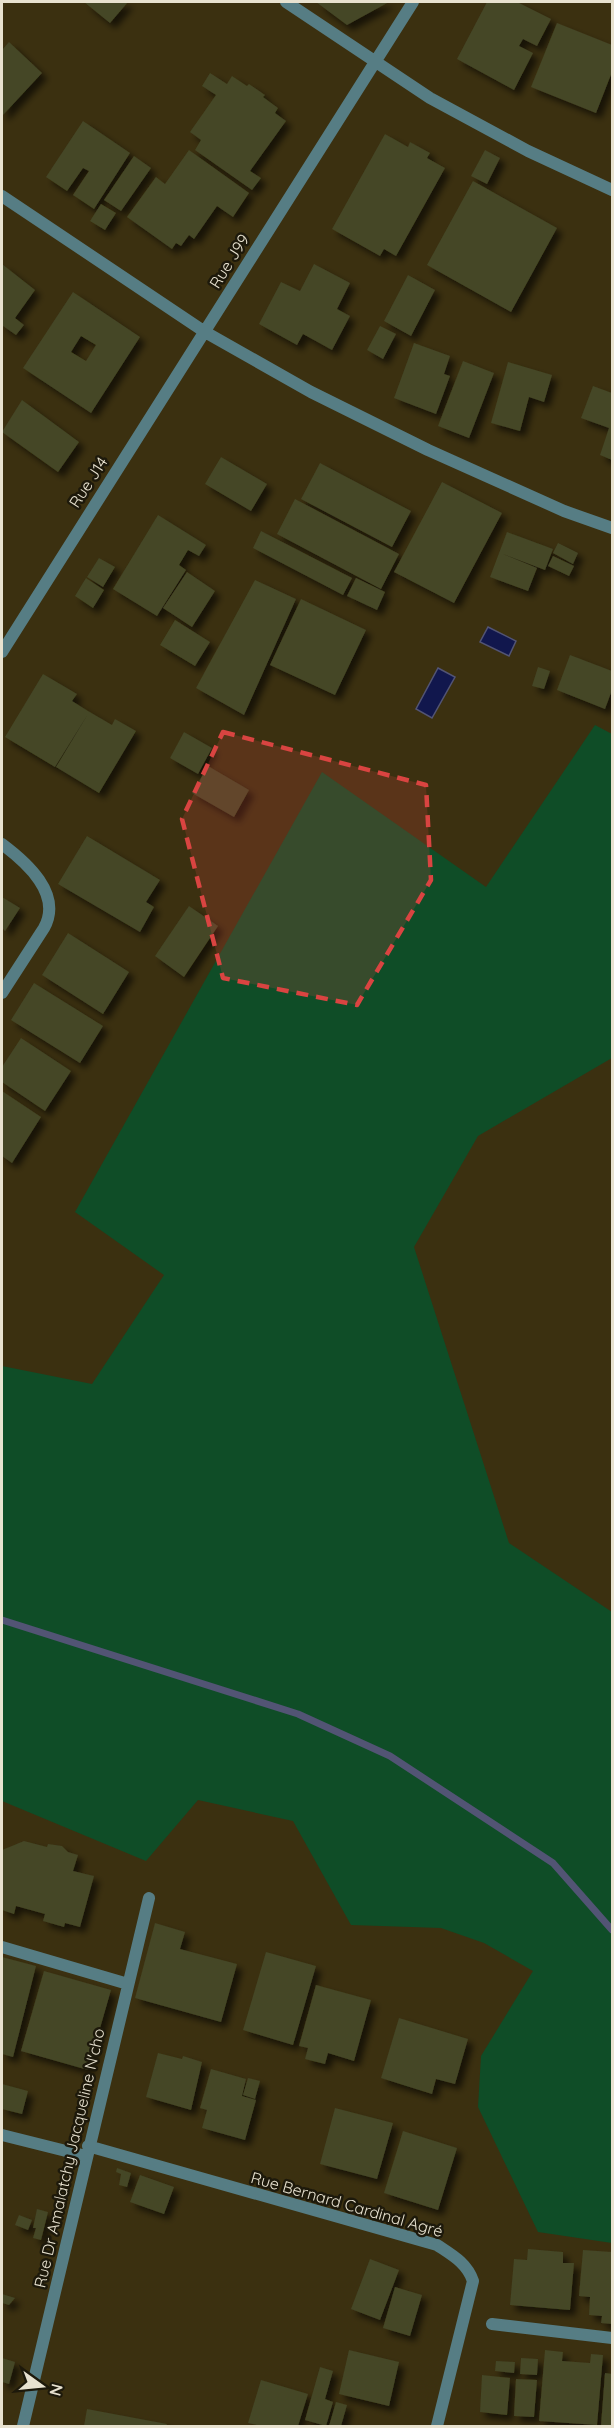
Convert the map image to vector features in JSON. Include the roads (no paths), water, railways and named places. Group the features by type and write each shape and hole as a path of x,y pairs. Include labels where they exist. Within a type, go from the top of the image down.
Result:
{"street":[{"path":"286,2 430,98 487,130 612,190"},
{"name":"Rue J99","path":"205,332 413,2"},
{"path":"2,196 205,332 365,421 564,511 612,528"},
{"name":"Rue J14","path":"2,652 205,332"},
{"path":"2,844 28,865 40,882 49,911 48,921 2,993"},
{"name":"Rue Dr Amalatchy Jacqueline N'cho","path":"23,2427 149,1898"},
{"path":"2,1947 128,1983"},
{"name":"Rue Bernard Cardinal Agré","path":"2,2135 87,2151 437,2245 457,2258 470,2270 473,2281 437,2427"},
{"path":"492,2324 612,2338"}],"waterway":[{"path":"2,1620 298,1714 390,1756 553,1863 612,1930"}]}
